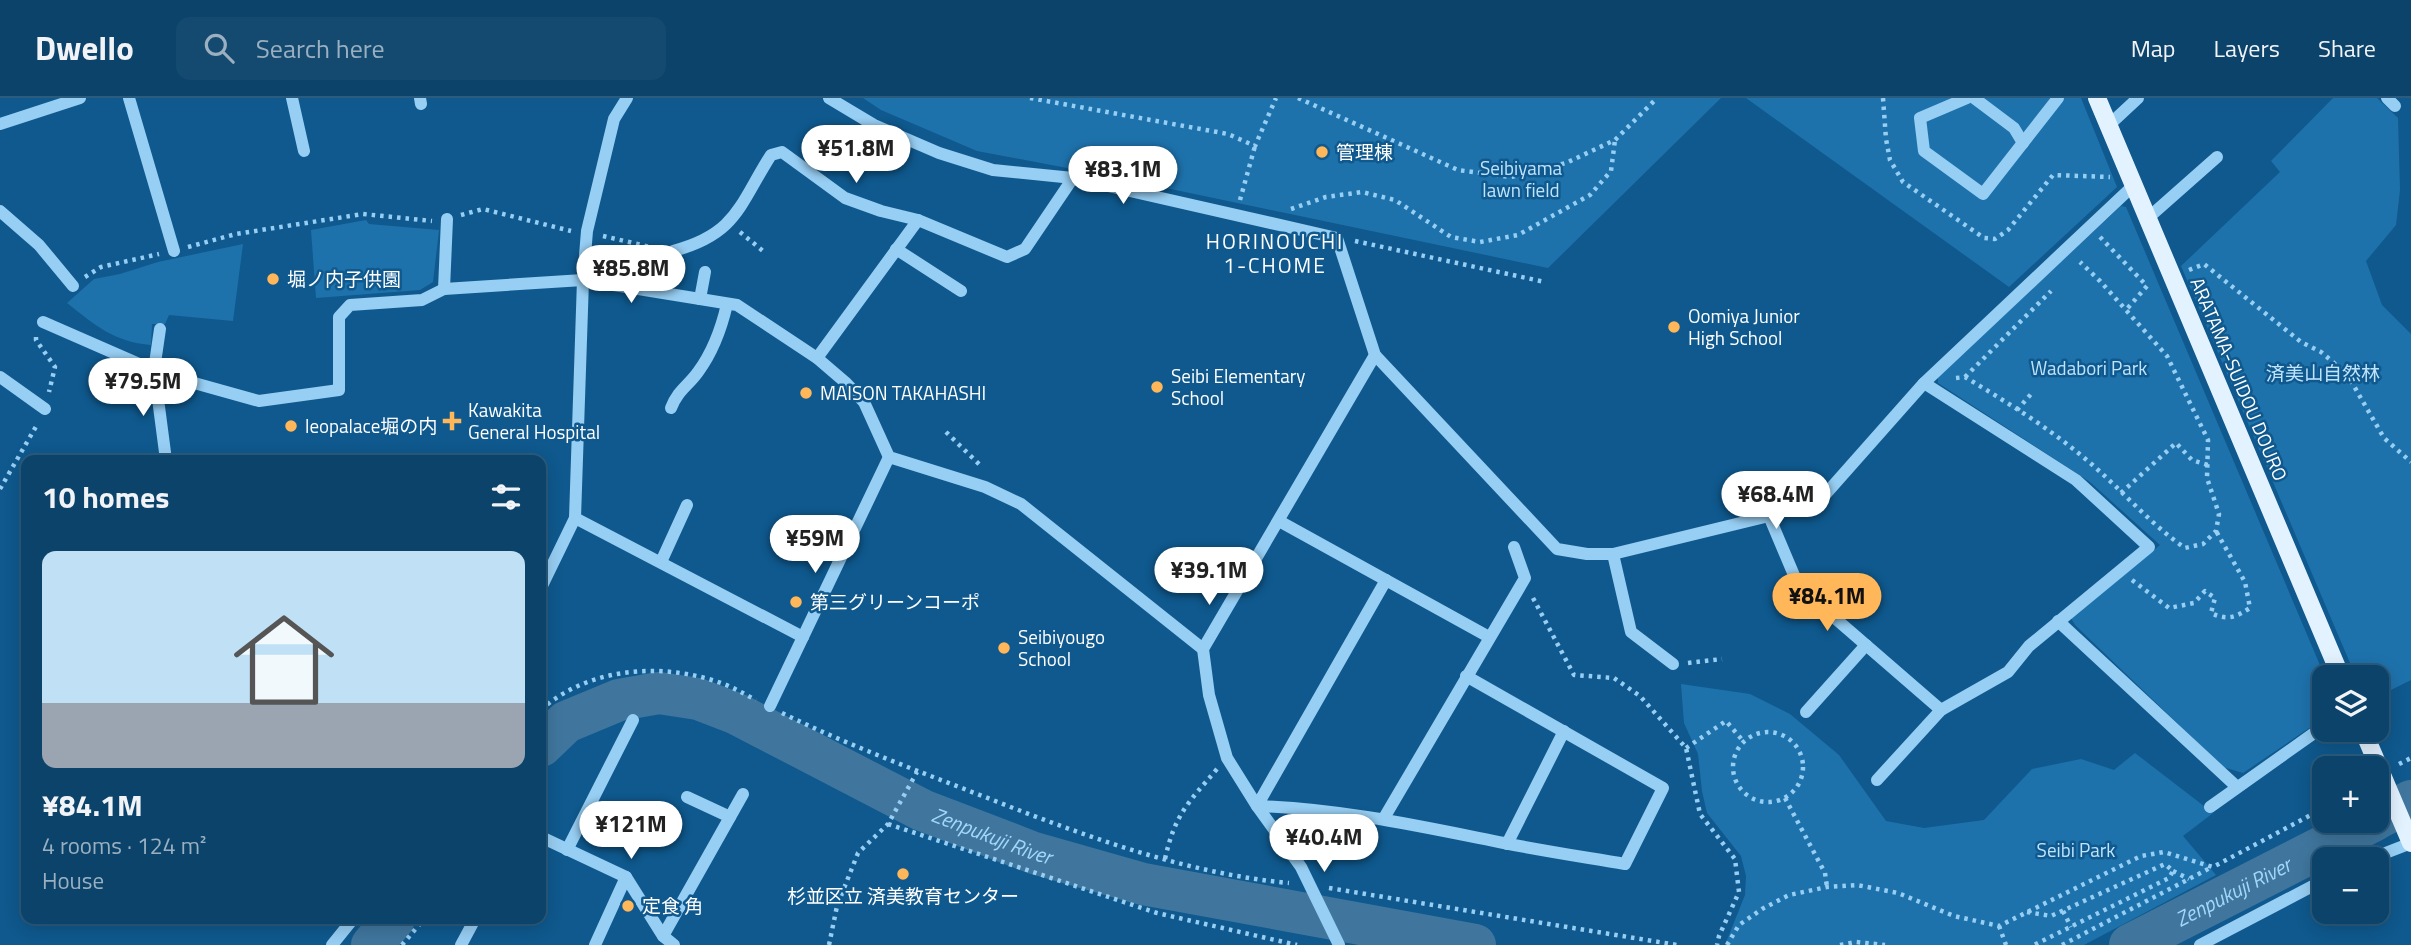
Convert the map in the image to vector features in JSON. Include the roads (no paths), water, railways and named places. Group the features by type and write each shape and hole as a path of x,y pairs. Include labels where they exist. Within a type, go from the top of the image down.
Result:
{"main road":[{"name":"ARATAMA-SUIDOU DOURO","path":"2097,98 2336,665"},
{"path":"2368,742 2409,838"}],"street":[{"path":"0,124 80,98"},
{"path":"129,98 174,251"},
{"path":"292,98 304,151"},
{"path":"546,578 575,517 587,231 614,119 627,98"},
{"path":"829,98 874,125 939,153 993,170 1073,178 1337,237 1375,355 1557,549 1587,554 1613,554 1769,516 1823,497 1924,383 2135,184"},
{"path":"1966,98 1920,118 1924,151 1983,194 2055,99"},
{"path":"1974,98 2014,128 2023,143"},
{"path":"2109,125 2138,98"},
{"path":"673,251 698,244 728,223 740,210 771,155 782,152 845,198 881,211 918,219 1007,257 1025,249 1073,178"},
{"path":"2148,218 2217,157"},
{"path":"0,211 40,245 73,286"},
{"path":"444,289 447,219"},
{"path":"817,358 918,219"},
{"path":"896,249 961,291"},
{"path":"700,299 705,272"},
{"path":"43,322 158,372 259,401 339,390 339,317 350,305 422,300 444,289 583,280 737,305 817,358 864,402 889,457 985,486 1021,504 1203,649"},
{"path":"671,408 676,394 699,372 722,325 727,304"},
{"path":"160,329 159,409 165,455"},
{"path":"1339,945 1314,891 1227,758 1209,695 1203,649 1375,355"},
{"path":"0,377 45,409"},
{"path":"1877,780 1941,710 2008,672 2029,646 2149,547 2076,480 1924,383"},
{"path":"770,706 889,457"},
{"path":"661,562 687,505"},
{"path":"1769,516 1799,587 1941,710"},
{"path":"575,517 803,637"},
{"path":"1279,521 1489,637"},
{"path":"1384,818 1525,578 1514,547"},
{"path":"1613,554 1631,632 1673,664"},
{"path":"1257,806 1386,580"},
{"path":"2058,621 2237,787"},
{"path":"1806,712 1866,645"},
{"path":"1257,806 1303,807 1384,818 1507,844 1625,864 1663,788 1466,676"},
{"path":"568,850 633,720"},
{"path":"1507,844 1564,731"},
{"path":"2210,807 2312,734"},
{"path":"663,936 743,794"},
{"path":"687,797 730,817"},
{"path":"2389,849 2409,838"},
{"path":"546,839 626,877 663,936 674,945"},
{"path":"595,945 626,877"},
{"path":"2200,945 2312,886"},
{"path":"332,945 350,924"},
{"path":"461,945 472,924"}],"waterway":[{"name":"Zenpukuji River","path":"546,741 566,722 619,700 659,693 698,699 737,714 922,810 1034,853 1143,884 1475,945"},
{"name":"Zenpukuji River","path":"2389,812 2411,801"},
{"name":"Zenpukuji River","path":"2130,945 2349,833"},
{"name":"Zenpukuji River","path":"372,945 390,924"}],"place":[{"name":"管理棟","path":"1322,152"},
{"name":"堀ノ内子供園","path":"273,279"},
{"name":"Oomiya Junior High School","path":"1674,327"},
{"name":"Seibi Elementary School","path":"1157,387"},
{"name":"MAISON TAKAHASHI","path":"806,393"},
{"name":"Kawakita General Hospital","path":"452,421"},
{"name":"leopalace堀の内","path":"291,426"},
{"name":"第三グリーンコーポ","path":"796,602"},
{"name":"Seibiyougo School","path":"1004,648"},
{"name":"杉並区立 済美教育センター","path":"903,874"},
{"name":"定食 角","path":"628,906"}],"district":[{"name":"HORINOUCHI 1-CHOME","path":"1275,254"}],"park label":[{"name":"Seibiyama lawn field","path":"1521,179"},
{"name":"Wadabori Park","path":"2089,368"},
{"name":"済美山自然林","path":"2323,373"},
{"name":"Seibi Park","path":"2076,850"}]}
